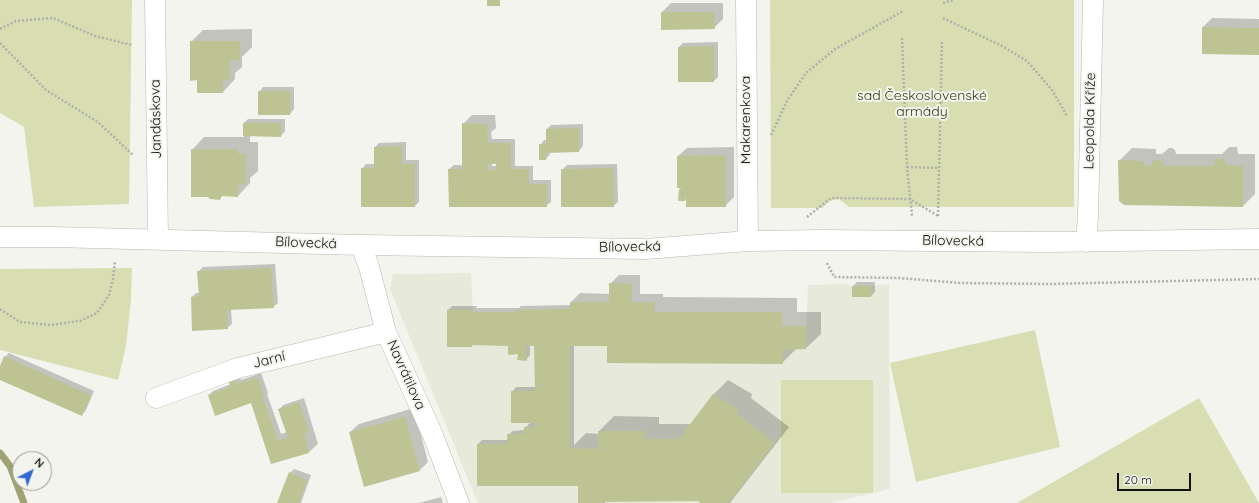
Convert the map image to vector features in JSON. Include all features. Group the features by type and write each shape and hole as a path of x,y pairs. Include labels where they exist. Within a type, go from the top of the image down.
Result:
{"street":[{"name":"Jandáskova","path":"155,0 158,239"},
{"name":"Makarenkova","path":"746,0 748,241"},
{"name":"Leopolda Kříže","path":"1086,242 1088,217 1093,0"},
{"name":"Bílovecká","path":"0,237 158,239 361,245 646,249 748,241 818,240 1086,242 1259,239"},
{"name":"Navrátilova","path":"361,245 369,267 386,332 432,433 459,503"},
{"name":"Jarní","path":"156,398 238,368 386,332"}],"path":[{"path":"943,3 953,0"},
{"path":"769,141 774,127 788,99 806,73 835,49 903,11"},
{"path":"0,29 16,21 53,18 95,36 132,45 155,43"},
{"path":"943,18 1002,46 1027,61 1052,90 1067,117"},
{"path":"902,38 907,167 912,216"},
{"path":"807,217 831,198 910,198 938,216 942,40"},
{"path":"0,43 46,90 98,122 157,179"},
{"path":"907,167 939,168"},
{"path":"818,240 834,277 899,278 960,284 1049,284 1259,279"},
{"path":"0,308 20,322 50,325 80,321 96,313 109,295 113,279 115,259"}],"shaded area":[{"path":"471,273 473,312 515,312 570,309 570,302 609,302 609,283 632,284 631,302 654,302 655,312 782,312 782,326 806,326 808,285 844,284 852,286 852,297 871,297 871,286 889,284 890,489 830,503 478,503 390,289 393,274"}],"green space":[{"path":"0,0 132,0 129,204 34,207 24,127 0,113"},
{"name":"sad Československé armády","path":"770,0 1074,0 1074,207 849,207 839,199 830,201 822,208 771,208"},
{"path":"132,268 131,299 126,346 118,380 0,350 0,269"},
{"path":"1035,330 1060,447 916,482 890,363"},
{"path":"781,380 873,380 873,493 781,493"},
{"path":"1199,398 1259,503 1017,503"}],"building":[{"path":"487,0 500,0 500,6 487,6"},
{"path":"661,12 714,12 715,29 661,30"},
{"path":"1202,27 1259,28 1259,55 1202,54"},
{"path":"190,41 240,41 240,60 230,60 230,80 223,80 223,93 197,93 197,80 190,81"},
{"path":"714,46 714,82 678,82 678,47"},
{"path":"258,91 290,91 290,115 258,115"},
{"path":"243,123 281,123 281,137 243,136"},
{"path":"462,123 487,124 488,143 511,143 511,169 529,169 529,184 547,184 547,207 449,207 448,169 462,169","holes":["488,164 496,164 496,170 488,170"]},
{"path":"579,128 579,152 546,153 546,160 539,160 539,144 546,144 546,129"},
{"path":"402,146 402,164 415,164 415,207 361,207 361,168 374,168 374,147"},
{"path":"191,149 238,149 238,154 246,154 246,184 239,184 238,197 222,196 220,200 210,199 208,197 191,197"},
{"path":"726,155 726,207 686,207 686,194 685,201 678,201 679,189 685,188 677,188 677,156"},
{"path":"1216,159 1225,159 1226,165 1243,166 1243,207 1124,205 1119,201 1118,160 1144,161 1144,166 1151,166 1152,162 1155,160 1160,160 1163,162 1164,166 1214,166 1214,161"},
{"path":"613,168 614,207 561,207 561,169"},
{"path":"271,268 274,308 227,310 228,329 192,331 191,297 199,296 197,271"},
{"path":"609,283 632,284 631,302 654,302 654,312 782,312 782,326 806,326 806,349 783,350 783,364 607,363 607,346 570,346 570,448 598,449 598,431 645,431 644,439 679,439 713,394 738,409 736,413 775,443 728,503 700,503 698,501 578,503 578,486 477,486 477,444 507,444 507,434 524,434 524,427 535,427 535,423 511,423 511,391 535,391 534,346 518,346 526,347 527,361 517,360 518,354 508,355 508,346 472,345 472,347 447,347 447,310 473,310 473,312 515,312 515,310 570,309 570,302 609,302"},
{"path":"852,286 871,286 871,297 852,297"},
{"path":"4,356 91,395 82,416 0,380 0,366"},
{"path":"257,377 264,398 263,399 278,440 288,438 278,409 299,402 309,432 304,433 309,453 271,464 251,403 215,416 208,395 230,387 229,382 235,379 237,384"},
{"path":"405,417 420,471 364,487 349,432"},
{"path":"289,472 307,480 299,503 277,503"}],"waterway":[{"path":"0,453 10,466 24,503"}]}
